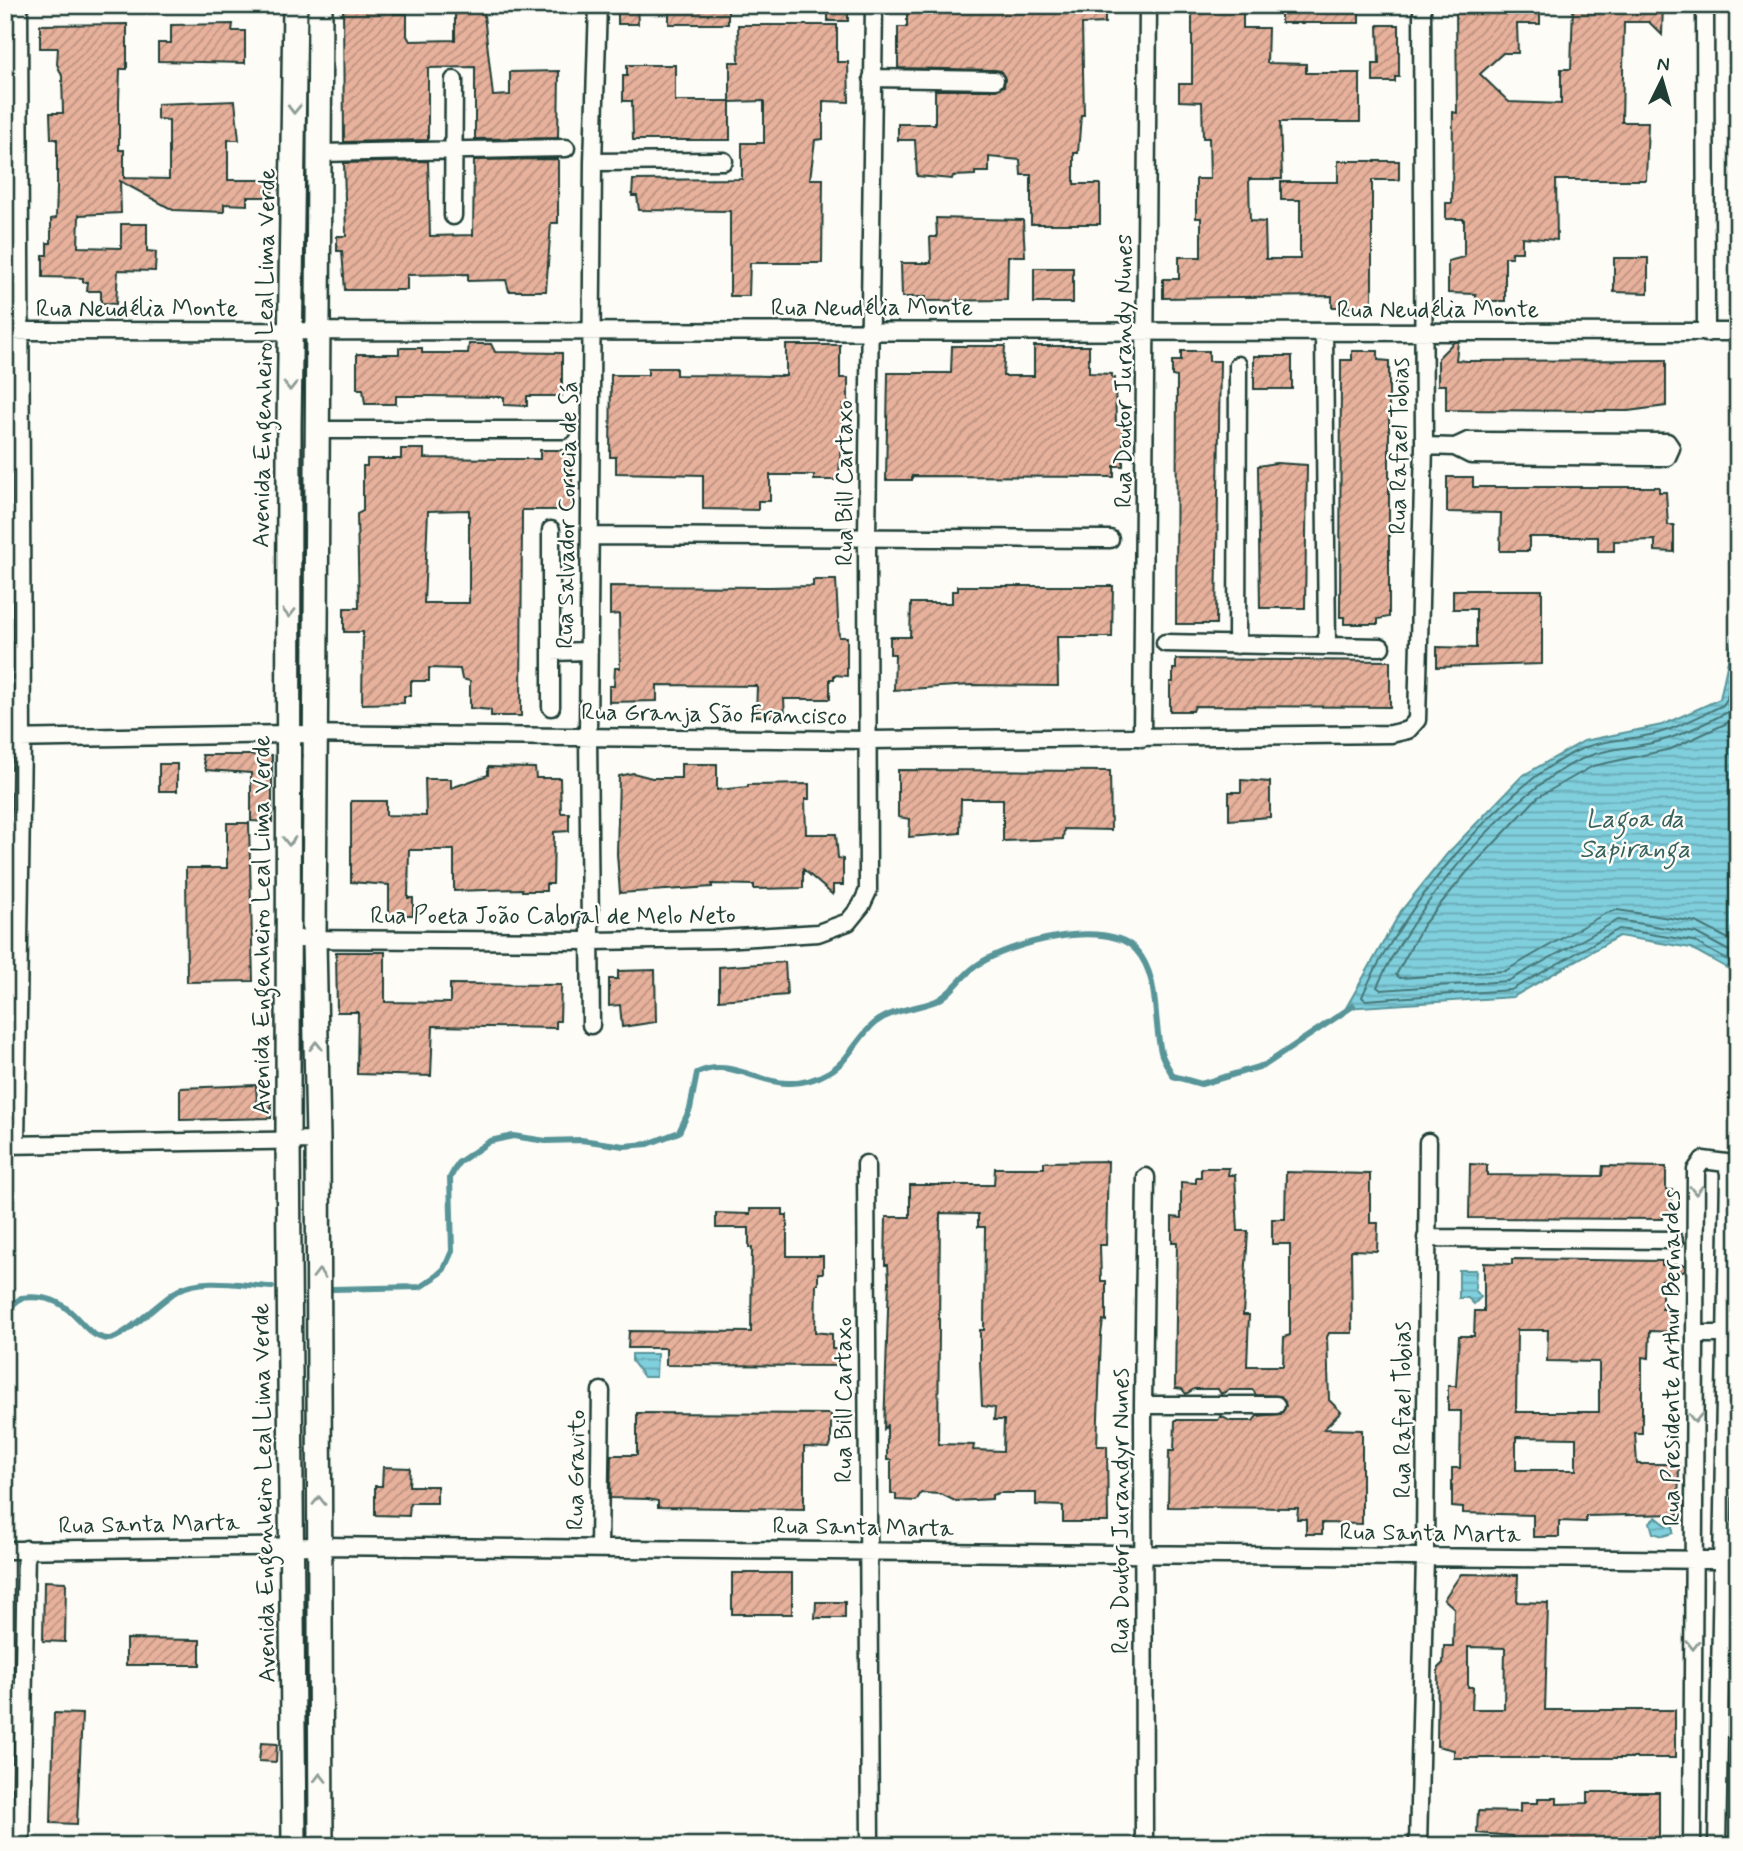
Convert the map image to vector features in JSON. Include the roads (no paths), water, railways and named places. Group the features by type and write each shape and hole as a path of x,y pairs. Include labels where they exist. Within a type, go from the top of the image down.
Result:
{"main road":[{"name":"Avenida Engenheiro Leal Lima Verde","path":"294,1846 295,1713 290,1546 288,1140 295,5"},
{"path":"320,5 314,940 318,1140 321,1846"},
{"path":"295,1713 320,1713"}],"street":[{"path":"19,5 13,331 11,1145 318,1140"},
{"name":"Rua Salvador Correia de Sá","path":"591,1025 592,941 587,736 592,536 593,162 597,5"},
{"name":"Rua Bill Cartaxo","path":"818,933 848,922 861,906 868,891 867,538 874,5"},
{"name":"Rua Doutor Jurandy Nunes","path":"1142,738 1149,5"},
{"name":"Rua Rafael Tobias","path":"1418,720 1424,446 1422,5"},
{"path":"1705,5 1706,333"},
{"path":"873,78 995,80"},
{"path":"453,216 454,80"},
{"path":"320,153 566,148"},
{"path":"593,162 723,161"},
{"name":"Rua Neudélia Monte","path":"13,331 319,333 869,330 1147,334 1738,332"},
{"path":"1324,333 1327,646"},
{"path":"1237,645 1238,365"},
{"path":"318,430 563,430"},
{"path":"1424,446 1455,447 1471,455 1651,457 1667,457 1671,447 1667,442 1481,441 1468,441 1455,447"},
{"path":"551,530 551,707"},
{"path":"592,536 1110,539"},
{"path":"1165,643 1381,647"},
{"path":"551,652 589,651"},
{"name":"Rua Granja São Francisco","path":"14,739 289,734 869,740 1142,738 1391,734 1408,730 1418,720"},
{"name":"Rua Poeta João Cabral de Melo Neto","path":"289,939 592,941 722,939 818,933"},
{"name":"Rua Rafael Tobias","path":"1418,1846 1425,1557 1427,1142"},
{"name":"Rua Presidente Arthur Bernardes","path":"1692,1846 1696,1170 1703,1160 1724,1161 1729,1169 1732,1334 1721,1560 1717,1846"},
{"name":"Rua Bill Cartaxo","path":"866,1164 870,1846"},
{"name":"Rua Doutor Jurandyr Nunes","path":"1144,1846 1143,1405 1146,1177"},
{"path":"1426,1238 1674,1240"},
{"path":"1695,1334 1732,1334"},
{"name":"Rua Gravito","path":"599,1548 601,1391"},
{"path":"1143,1405 1276,1405"},
{"name":"Rua Santa Marta","path":"5,1550 320,1546 1721,1560"},
{"path":"21,1846 26,1549"},
{"path":"1692,1772 1718,1773"}],"water":[{"name":"Lagoa da Sapiranga","path":"1738,613 1738,974 1691,948 1619,936 1513,997 1346,1008 1401,911 1447,854 1522,776 1584,741 1662,725 1720,699"},
{"path":"1459,1270 1476,1270 1475,1290 1481,1297 1474,1304 1468,1298 1459,1298"},
{"path":"632,1354 657,1354 656,1377 644,1377 632,1361"},
{"path":"1656,1517 1666,1525 1667,1522 1673,1523 1673,1533 1663,1536 1653,1533 1650,1522"}],"waterway":[{"path":"333,1289 420,1287 444,1269 452,1251 450,1178 458,1163 490,1141 513,1136 546,1141 581,1140 624,1146 648,1144 679,1132 690,1109 697,1073 713,1068 728,1069 774,1081 809,1081 836,1067 876,1022 898,1012 936,1001 976,966 991,957 1033,942 1081,934 1103,935 1122,940 1136,950 1149,972 1163,1058 1173,1076 1201,1084 1265,1065 1353,1006"},
{"path":"5,1311 21,1298 54,1301 65,1307 97,1336 108,1339 132,1327 170,1296 187,1286 223,1283 272,1287"}]}
